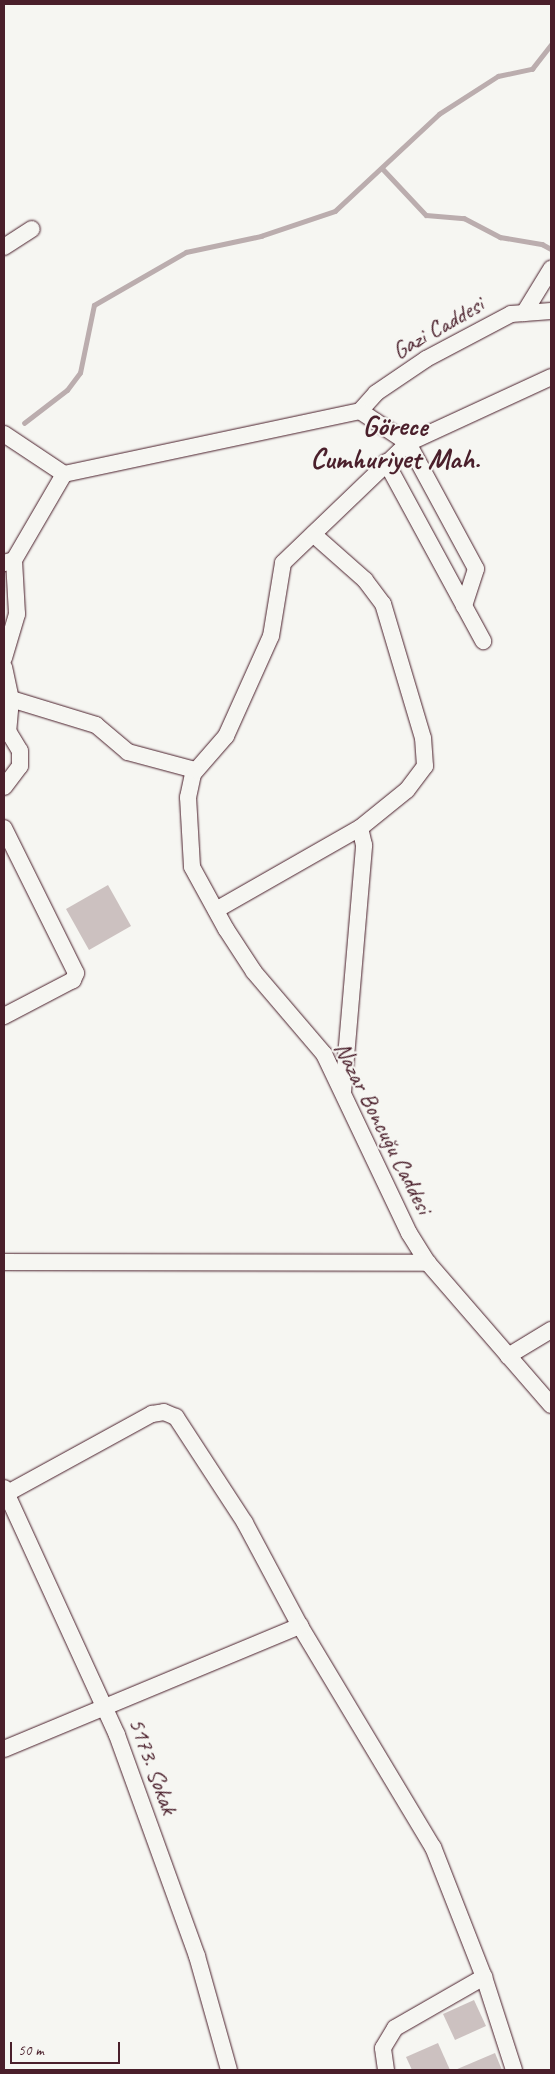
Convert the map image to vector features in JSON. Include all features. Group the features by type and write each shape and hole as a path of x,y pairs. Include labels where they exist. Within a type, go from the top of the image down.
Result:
{"street":[{"path":"4,248 32,229"},
{"path":"524,313 551,269"},
{"name":"Gazi Caddesi","path":"360,411 376,393 426,359 511,314 551,311"},
{"path":"8,702 96,724 128,752 195,770 226,736 271,636 283,563 386,462 408,443 551,377"},
{"path":"4,658 17,614 9,562 64,474 360,411 408,443 476,569 464,606"},
{"path":"8,436 64,474"},
{"path":"386,462 483,641"},
{"path":"216,910 360,828 407,790 425,766 423,738 383,604 365,580 312,534"},
{"path":"4,667 8,702 8,730 20,751 20,766 4,787"},
{"name":"Nazar Boncuğu Caddesi","path":"195,770 188,797 192,867 216,910 254,972 324,1054 409,1233 428,1263 551,1405"},
{"path":"343,1093 364,845 360,828"},
{"path":"4,1016 72,980 76,973 5,832"},
{"path":"4,1262 428,1263"},
{"path":"508,1356 551,1330"},
{"path":"4,1493 152,1414 164,1412 176,1417 245,1523 300,1626 433,1847 484,1977 514,2070"},
{"name":"5173. Sokak","path":"4,1493 106,1707 197,1956 229,2070"},
{"path":"4,1749 300,1626"},
{"path":"386,2070 383,2048 395,2028 484,1977"}],"building":[{"path":"108,885 131,926 89,950 66,909"},
{"path":"474,2000 486,2026 455,2040 443,2014"},
{"path":"438,2043 450,2070 412,2070 406,2057"},
{"path":"495,2053 502,2070 455,2070"}],"waterway":[{"path":"24,423 67,390 80,373 94,305 186,252 261,236 335,211 439,114 498,76 532,69 551,45"},
{"path":"383,169 426,215 464,218 500,237 542,244 551,249"}],"district":[{"name":"Görece Cumhuriyet Mah.","path":"395,442"}]}
